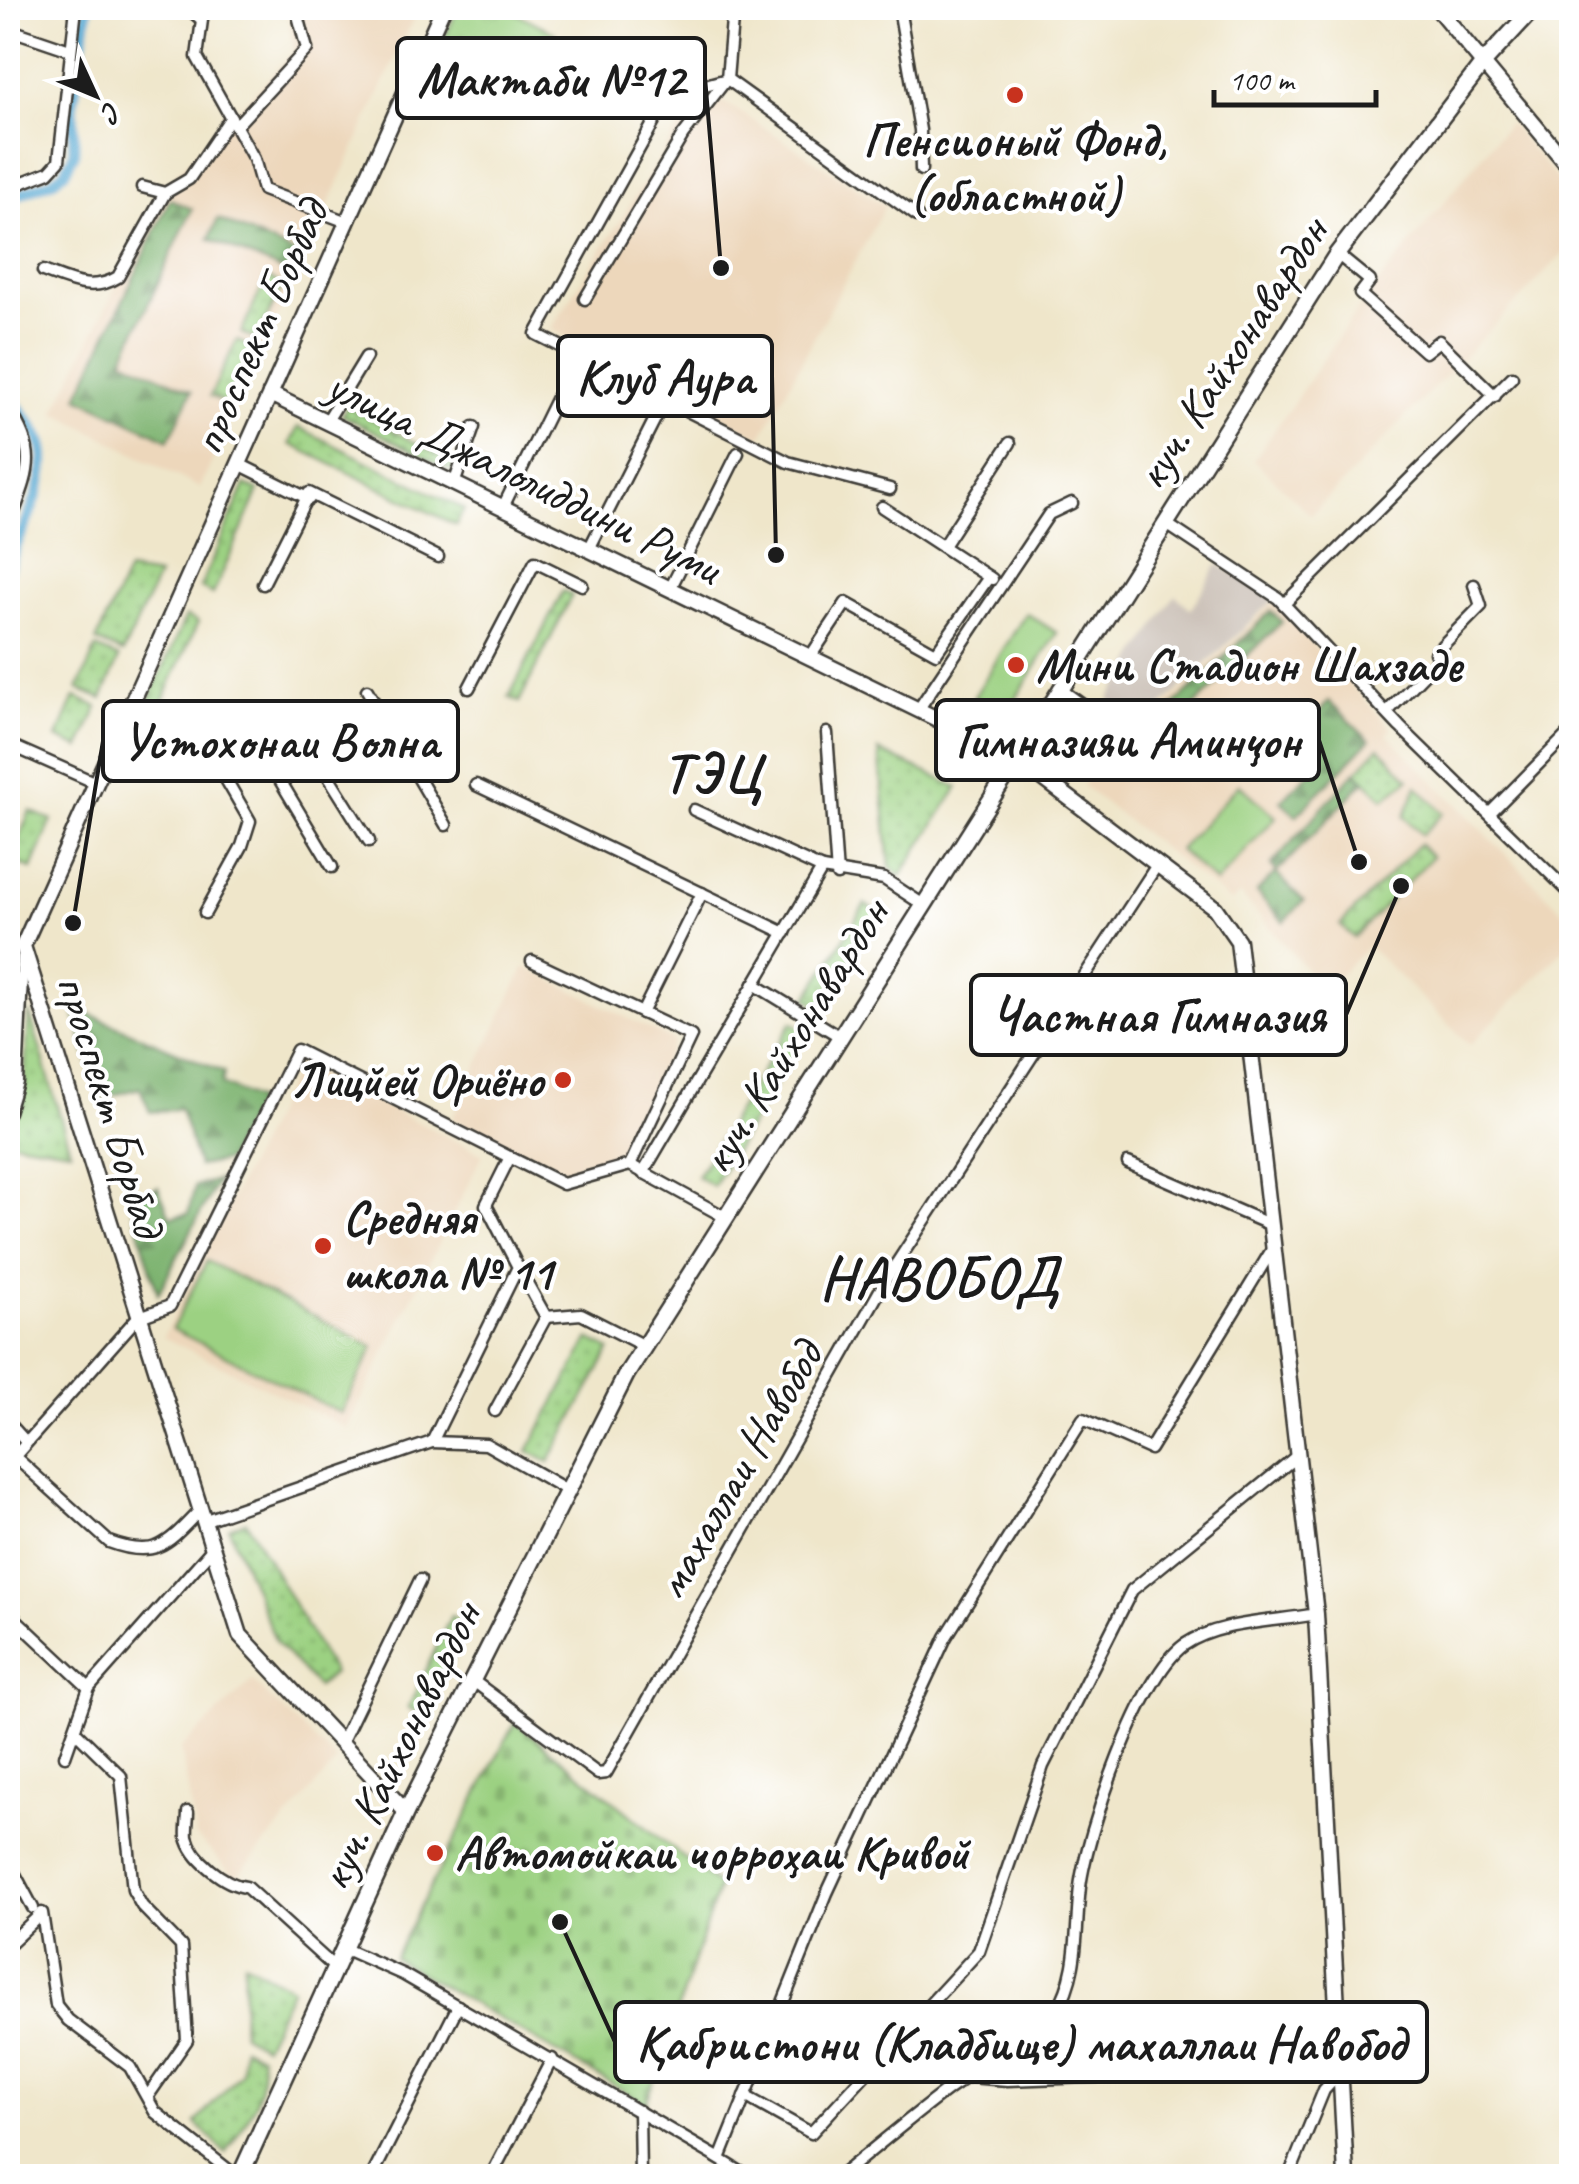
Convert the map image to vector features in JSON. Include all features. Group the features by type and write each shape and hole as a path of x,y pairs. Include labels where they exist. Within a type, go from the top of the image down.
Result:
{"main road":[{"name":"куч. Кайхонавардон","path":"238,2176 406,1812 644,1346 1014,757 1337,254 1484,62 1534,8"}],"street":[{"path":"8,188 48,172 59,161 76,8"},
{"path":"188,8 202,20 197,57 233,121 264,190 347,222"},
{"path":"43,271 86,287 106,285 126,268 165,193 189,180 233,121 306,50 296,8"},
{"name":"проспект Борбад","path":"406,1812 240,1635 137,1318 23,946 444,8"},
{"path":"585,299 683,135 727,79 733,8"},
{"path":"899,8 920,130 921,170"},
{"path":"1228,8 1246,8"},
{"path":"1437,8 1572,170"},
{"path":"14,31 70,50"},
{"path":"727,79 917,216"},
{"path":"727,79 669,95 536,334 788,462 890,489"},
{"path":"142,187 165,193"},
{"path":"1337,254 1370,281 1360,294 1425,352 1439,341 1495,396"},
{"path":"327,421 366,357"},
{"path":"502,507 572,367"},
{"path":"1284,604 1512,378"},
{"name":"улица Джалолиддини Руми","path":"270,394 1014,757 1215,908 1238,940 1316,1614 1346,2176"},
{"path":"8,408 27,435 29,458 8,529"},
{"path":"588,549 658,413"},
{"path":"454,484 474,427"},
{"path":"943,546 1010,443"},
{"path":"670,589 738,454"},
{"path":"239,464 435,559"},
{"path":"263,584 306,498"},
{"path":"918,710 1048,514 1072,503"},
{"path":"882,507 1001,585"},
{"path":"1165,523 1284,604 1386,712 1572,895"},
{"path":"470,688 534,562 582,585"},
{"path":"810,657 846,603 936,654 989,577"},
{"path":"1386,712 1481,606 1474,585"},
{"path":"1059,688 1097,711 1116,728"},
{"path":"366,690 446,825"},
{"path":"1069,761 1097,711"},
{"path":"295,723 369,840"},
{"path":"827,734 837,875"},
{"path":"1490,813 1567,735 1572,739"},
{"path":"8,744 96,782"},
{"path":"263,752 332,867"},
{"path":"205,913 242,846 250,821 217,764"},
{"path":"476,785 785,933"},
{"path":"694,810 822,870 884,879 922,904"},
{"name":"махаллаи Навобод","path":"472,1680 598,1774 606,1774 887,1278 1158,865"},
{"path":"643,1172 822,870"},
{"path":"642,1012 702,893"},
{"path":"8,1112 17,1082 23,946"},
{"path":"532,961 691,1036 630,1166"},
{"path":"754,984 839,1036"},
{"path":"568,1490 486,1444 432,1442 202,1515 167,1544 144,1552 110,1542 11,1460 137,1318 170,1306 297,1050 564,1184 630,1166 725,1216"},
{"path":"510,1157 486,1205 546,1317"},
{"path":"1128,1163 1271,1225"},
{"path":"718,2158 827,1893 946,1637 1084,1419 1150,1450 1274,1247"},
{"path":"432,1442 518,1267"},
{"path":"546,1317 581,1314 644,1346"},
{"path":"495,1411 546,1317"},
{"path":"8,1422 26,1442"},
{"path":"745,2096 810,2132 979,1951 1043,1766 1132,1590 1298,1455"},
{"path":"66,1756 77,1733 89,1688 212,1548"},
{"path":"341,1744 420,1580"},
{"path":"8,1612 89,1688"},
{"path":"840,2176 969,2077 1040,2033 1070,1985 1080,1885 1127,1737 1161,1671 1182,1646 1204,1635 1316,1614"},
{"path":"8,1709 8,1762"},
{"path":"77,1733 121,1776 133,1890 142,1906 181,1946 187,2040 148,2096"},
{"path":"188,1812 187,1838 194,1851 232,1886 246,1887 334,1967"},
{"path":"8,1861 38,1910 56,2005 68,2020 130,2067 155,2112 238,2176"},
{"path":"8,1946 38,1910"},
{"path":"343,1948 458,2006 747,2176"},
{"path":"372,2176 458,2006"},
{"path":"492,2176 552,2060"},
{"path":"969,2077 1007,2080 1341,2070"},
{"path":"1290,2176 1324,2090 1341,2070"},
{"path":"639,2111 640,2176"}],"shaded area":[{"path":"287,8 418,8 200,488 55,412 165,186 294,52"},
{"path":"704,89 885,206 761,437 551,329"},
{"path":"1509,123 1571,195 1571,246 1311,515 1254,460 1365,299"},
{"path":"1218,564 1274,599 1138,729 1109,699 1175,595 1191,609"},
{"path":"1273,602 1391,728 1387,734 1571,920 1571,942 1470,1045 1368,946 1325,990 1240,894 1231,902 1082,785"},
{"name":"Лицйей Ориёно","path":"525,967 674,1041 619,1156 573,1174 452,1119"},
{"name":"Средняя школа № 11","path":"298,1064 483,1154 347,1428 163,1337"},
{"path":"252,1681 337,1761 236,1878 196,1836 181,1749"}],"green space":[{"path":"458,8 507,8 555,33 516,114 430,70"},
{"path":"170,199 192,209 123,359 192,391 169,440 78,397"},
{"path":"218,219 296,254 288,273 209,239"},
{"path":"267,277 283,285 256,340 241,333"},
{"path":"237,340 253,348 226,403 210,396"},
{"path":"347,406 455,464 452,471 342,415"},
{"path":"298,427 464,509 456,525 290,444"},
{"path":"245,485 259,491 213,594 200,588"},
{"path":"128,571 158,576 123,653 96,641"},
{"path":"563,591 572,595 519,702 509,697"},
{"path":"1271,611 1282,622 1176,724 1166,713"},
{"name":"Мини Стадион Шахзаде","path":"1026,613 1057,633 1005,716 974,697"},
{"path":"186,616 198,622 147,736 135,731"},
{"path":"96,648 119,658 102,699 78,689"},
{"path":"75,697 98,707 80,748 57,738"},
{"path":"1329,701 1370,740 1296,816 1281,801 1322,760 1298,735"},
{"path":"1379,747 1409,779 1384,799 1356,772"},
{"path":"879,751 958,787 901,876 890,867"},
{"path":"1355,772 1365,781 1277,872 1271,865"},
{"path":"1239,784 1276,817 1216,883 1179,850"},
{"path":"1417,786 1443,813 1422,835 1404,817"},
{"path":"30,811 52,820 32,869 10,860"},
{"path":"1419,844 1432,857 1354,938 1340,925"},
{"path":"1276,873 1304,901 1284,922 1256,892"},
{"path":"865,904 880,913 821,1007 807,998"},
{"path":"73,1007 224,1072 222,1084 257,1100 226,1161 198,1166 180,1109 150,1112 140,1088 99,1099"},
{"path":"29,1011 70,1150 8,1141 24,1087"},
{"path":"792,1022 807,1032 713,1186 697,1176"},
{"path":"218,1180 158,1294 130,1200 158,1187 170,1217 188,1214 195,1186"},
{"path":"207,1261 374,1347 341,1413 172,1329"},
{"path":"589,1339 610,1350 549,1462 528,1451"},
{"path":"246,1521 333,1673 317,1687 276,1642 229,1528"},
{"path":"451,1616 470,1625 425,1715 408,1708"},
{"path":"515,1722 719,1886 646,2104 394,1958"},
{"path":"244,1962 292,1988 264,2046 242,2034"},
{"path":"243,2047 260,2055 261,2082 248,2119 225,2153 196,2123 241,2072"}],"waterway":[{"path":"8,199 52,181 65,171 74,154 73,103 88,8"},
{"path":"8,394 34,428 44,455 39,488 8,570"}],"place":[{"name":"Пенсионый Фонд, (областной)","path":"1015,95"},
{"name":"Мактаби №12","path":"721,268"},
{"name":"Клуб Аура","path":"776,555"},
{"name":"Мини Стадион Шахзаде","path":"1016,665"},
{"name":"Гимназияи Аминҷон","path":"1359,862"},
{"name":"Частная Гимназия","path":"1401,886"},
{"name":"Устохонаи Волна","path":"73,923"},
{"name":"Лицйей Ориёно","path":"563,1080"},
{"name":"Средняя школа № 11","path":"323,1246"},
{"name":"Автомойкаи чорроҳаи Кривой","path":"435,1853"},
{"name":"Қабристони (Кладбище) махаллаи Навобод","path":"560,1922"}],"district":[{"name":"ТЭЦ","path":"713,772"},
{"name":"НАВОБОД","path":"940,1277"}]}
